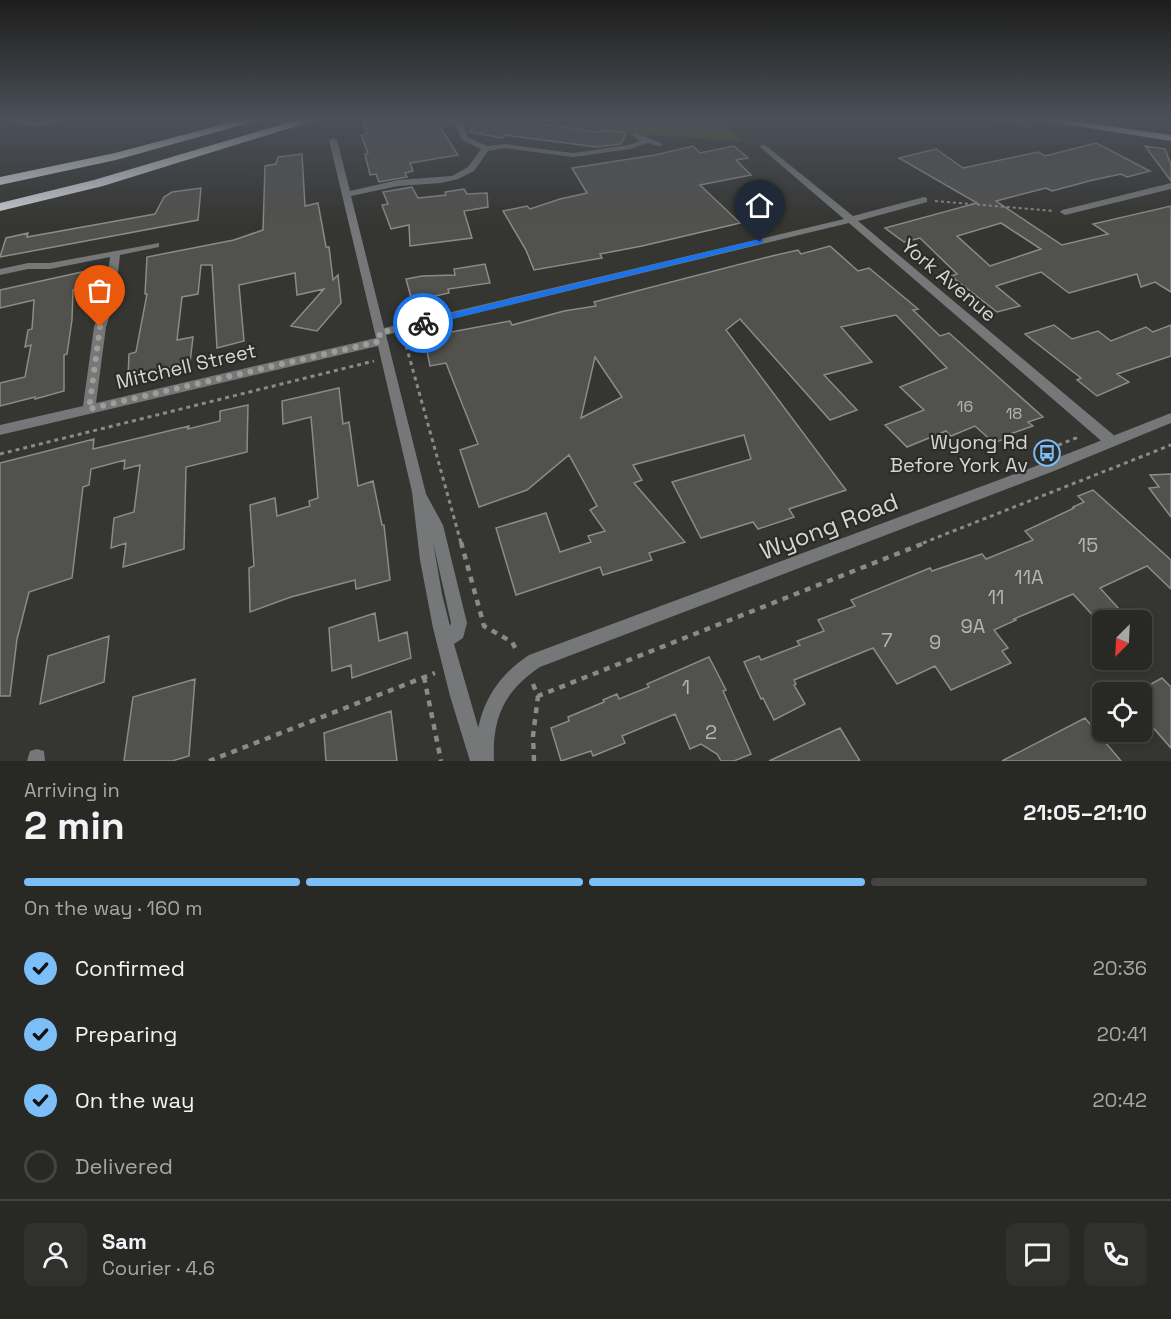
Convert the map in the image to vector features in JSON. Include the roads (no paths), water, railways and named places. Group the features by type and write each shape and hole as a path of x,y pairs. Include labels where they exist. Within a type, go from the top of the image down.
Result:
{"highway":[{"path":"0,181 122,155"},
{"path":"0,195 179,155"},
{"path":"0,207 98,183 196,155"},
{"path":"0,176 116,156"}],"street":[{"path":"336,155 419,492 423,530 451,667 479,761"},
{"path":"346,194 406,182 443,181 464,175 477,164 479,155"},
{"name":"York Avenue","path":"773,155 1111,441"},
{"path":"1065,212 1171,186"},
{"name":"Mitchell Street","path":"0,430 380,337 402,328 924,200"},
{"path":"0,272 28,266 50,266 156,245"},
{"path":"89,409 100,327 110,299 115,253"},
{"name":"Wyong Road","path":"485,761 486,722 496,697 506,683 530,664 1039,471 1171,418"}],"place":[{"name":"Wyong Rd Before York Av","path":"1047,453"}]}
